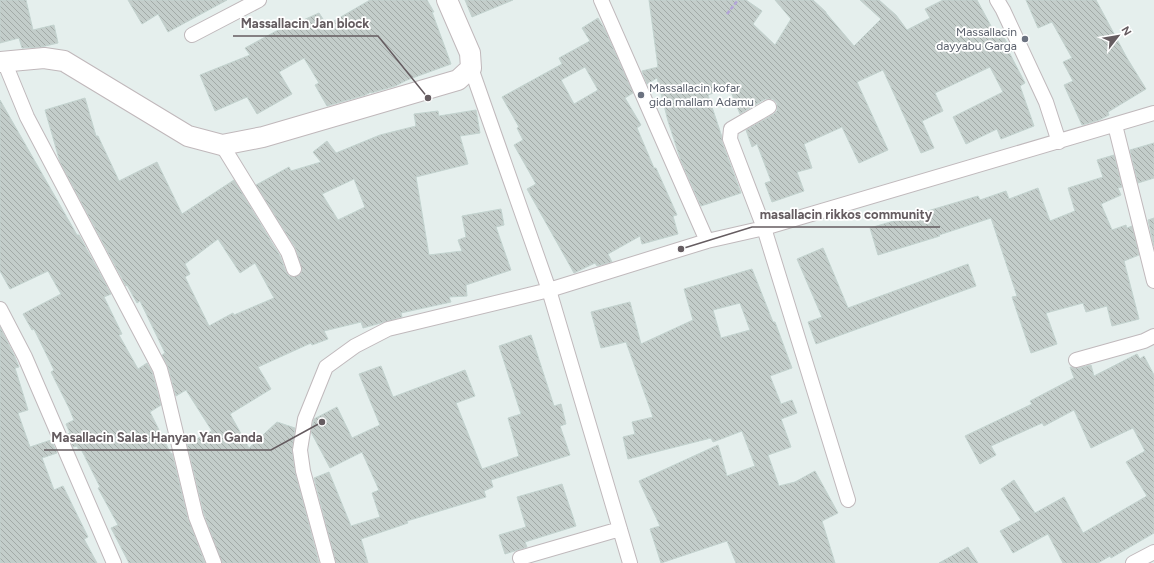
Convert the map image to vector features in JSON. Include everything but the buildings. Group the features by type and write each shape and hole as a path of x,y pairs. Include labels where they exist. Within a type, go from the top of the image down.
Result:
{"street":[{"path":"192,35 259,0"},
{"path":"448,0 470,53 471,68 549,290 630,563"},
{"path":"601,0 707,241"},
{"path":"998,0 1046,102 1059,142"},
{"path":"214,563 196,518 160,369 27,117 2,62 44,58 64,61 188,136 222,145 263,137 458,80 471,68"},
{"path":"769,107 731,129 730,139 764,228 848,500"},
{"path":"328,563 302,470 300,450 305,419 326,367 355,346 388,329 549,290 707,241 764,228 1154,113"},
{"path":"1114,125 1154,281"},
{"path":"222,145 288,252 294,269"},
{"path":"0,309 25,357 114,563"},
{"path":"1076,360 1144,341 1154,336"},
{"path":"520,558 620,529"},
{"path":"1134,563 1154,552"}],"path":[{"path":"727,14 738,0"}],"place":[{"name":"Massallacin dayyabu Garga","path":"1025,39"},
{"name":"Massallacin kofar gida mallam Adamu","path":"641,95"},
{"name":"Massallacin Jan block","path":"428,98"},
{"name":"masallacin rikkos community","path":"681,249"},
{"name":"Masallacin Salas Hanyan Yan Ganda","path":"322,422"}]}
